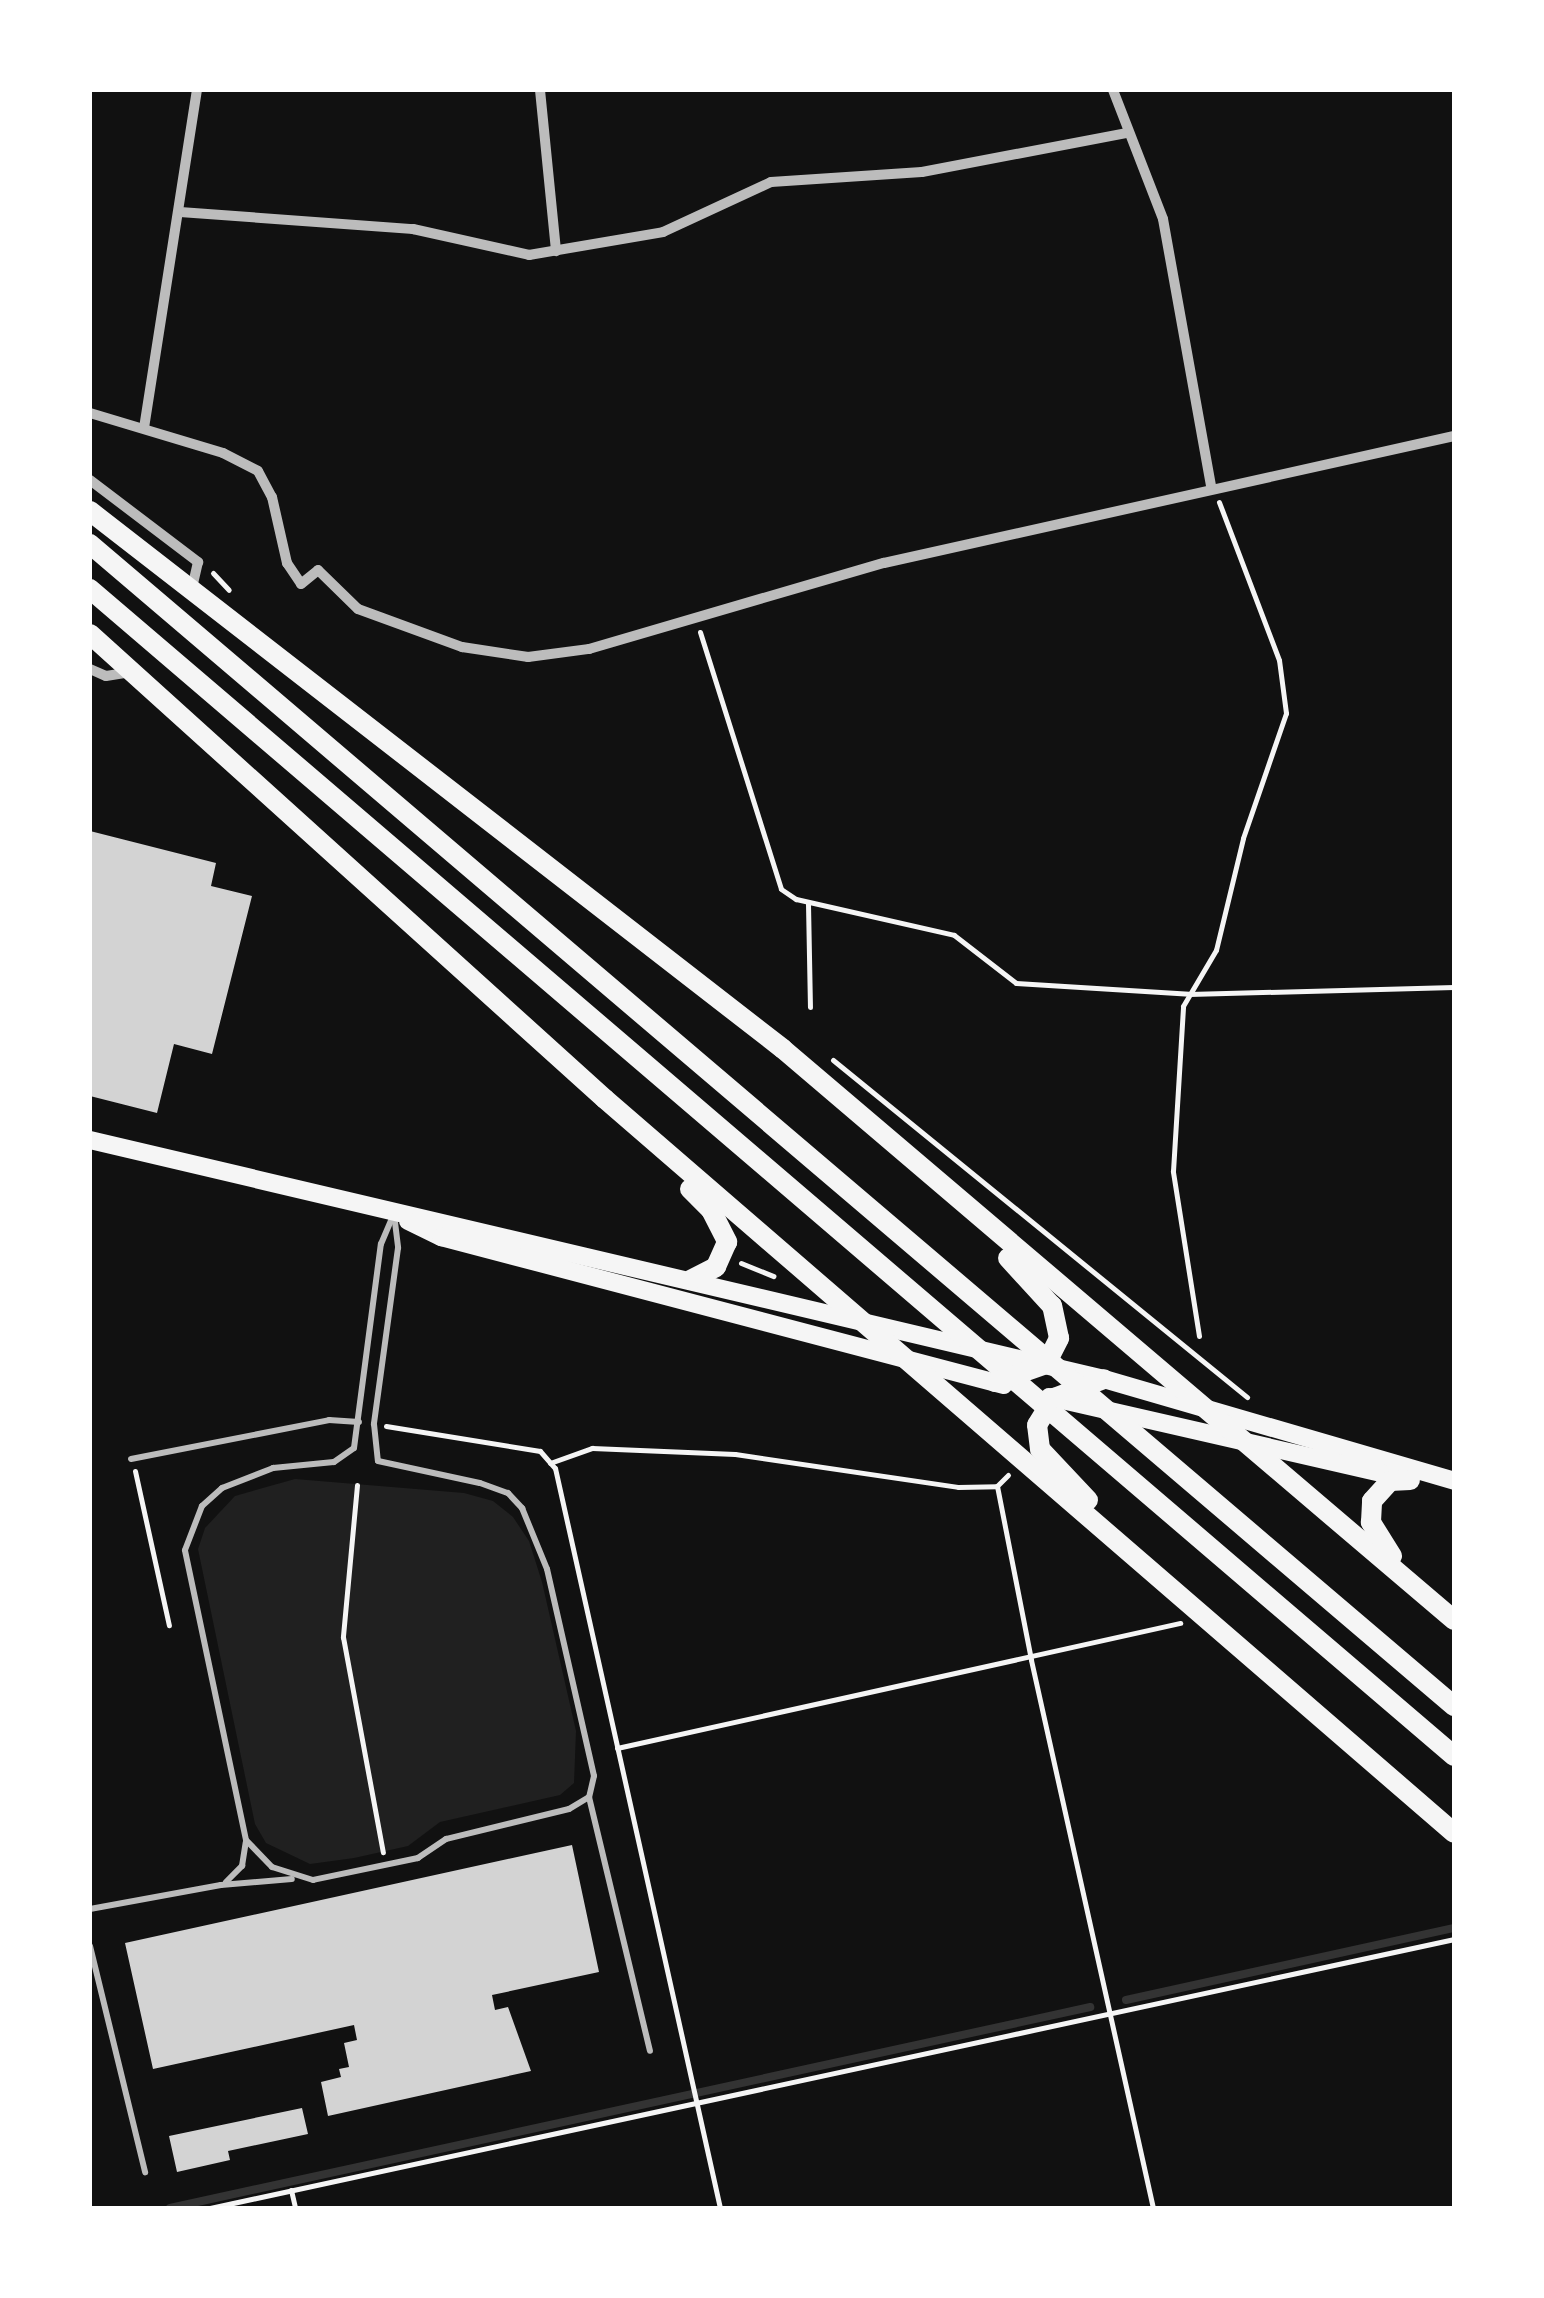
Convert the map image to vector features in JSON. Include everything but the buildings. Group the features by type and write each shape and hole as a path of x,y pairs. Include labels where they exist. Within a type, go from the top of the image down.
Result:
{"highway":[{"path":"90,511 670,957 1454,1620"},
{"path":"90,544 1454,1706"},
{"path":"90,589 1169,1508 1454,1756"},
{"path":"90,634 605,1098 1454,1833"},
{"path":"605,1098 724,1230 723,1258 691,1280"},
{"path":"925,1169 1052,1306 1059,1338 1046,1364 996,1382"},
{"path":"1104,1378 1054,1398 1037,1425 1040,1449 1122,1545"},
{"path":"1410,1480 1383,1487 1372,1502 1371,1522 1424,1592"}],"main road":[{"path":"90,1140 394,1214 446,1220 1104,1378 1454,1484"},
{"path":"394,1214 442,1237 1054,1398 1410,1480 1454,1484"}],"street":[{"path":"144,428 198,90"},
{"path":"540,90 556,250"},
{"path":"1113,90 1126,133 1163,219 1212,486"},
{"path":"180,212 413,229 510,253 556,250 663,232 771,182 837,172 922,172 1126,133"},
{"path":"90,414 144,428 258,471 272,498 287,563 301,584 318,570 358,609 416,633 495,654 544,656 696,620 884,564 1212,486 1454,436"},
{"path":"90,480 198,562 192,589"},
{"path":"90,669 106,676 132,672"}],"lane":[{"path":"221,1884 242,1866 246,1840 187,1578 189,1532 202,1506 245,1476 346,1456 358,1422 381,1244 394,1214"},
{"path":"394,1214 398,1248 374,1424 378,1460 480,1483 508,1493 522,1508 552,1587 594,1776 588,1797 650,2051"},
{"path":"131,1458 290,1427 358,1422"},
{"path":"90,1909 221,1884 314,1880 418,1858 446,1839 570,1809 588,1797"},
{"path":"246,1840 272,1868 314,1880"},
{"path":"90,1946 145,2172"}],"path":[{"path":"1199,1336 1172,1171 1183,1006 1216,950 1243,838 1286,713 1279,660 1212,486"},
{"path":"696,620 782,889 808,904 954,934 1016,983 1190,994 1454,987"},
{"path":"808,904 810,1007"},
{"path":"740,1263 776,1277"},
{"path":"550,1463 592,1448 735,1454 958,1487 997,1486 1012,1470 1033,1468"},
{"path":"131,1458 169,1624"},
{"path":"357,1484 343,1636 383,1852"},
{"path":"997,1486 1031,1660 1153,2208"},
{"path":"617,1748 1171,1627 1195,1610"},
{"path":"210,2208 1111,2017 1454,1940"},
{"path":"290,2190 294,2208"}],"shaded area":[{"path":"295,1479 464,1493 493,1501 513,1517 529,1541 542,1582 576,1731 574,1783 560,1795 440,1822 408,1846 354,1858 310,1864 266,1843 255,1824 198,1549 205,1528 235,1496"}],"waterway":[{"path":"1126,2000 1454,1928"},
{"path":"170,2208 1090,2007"}]}
